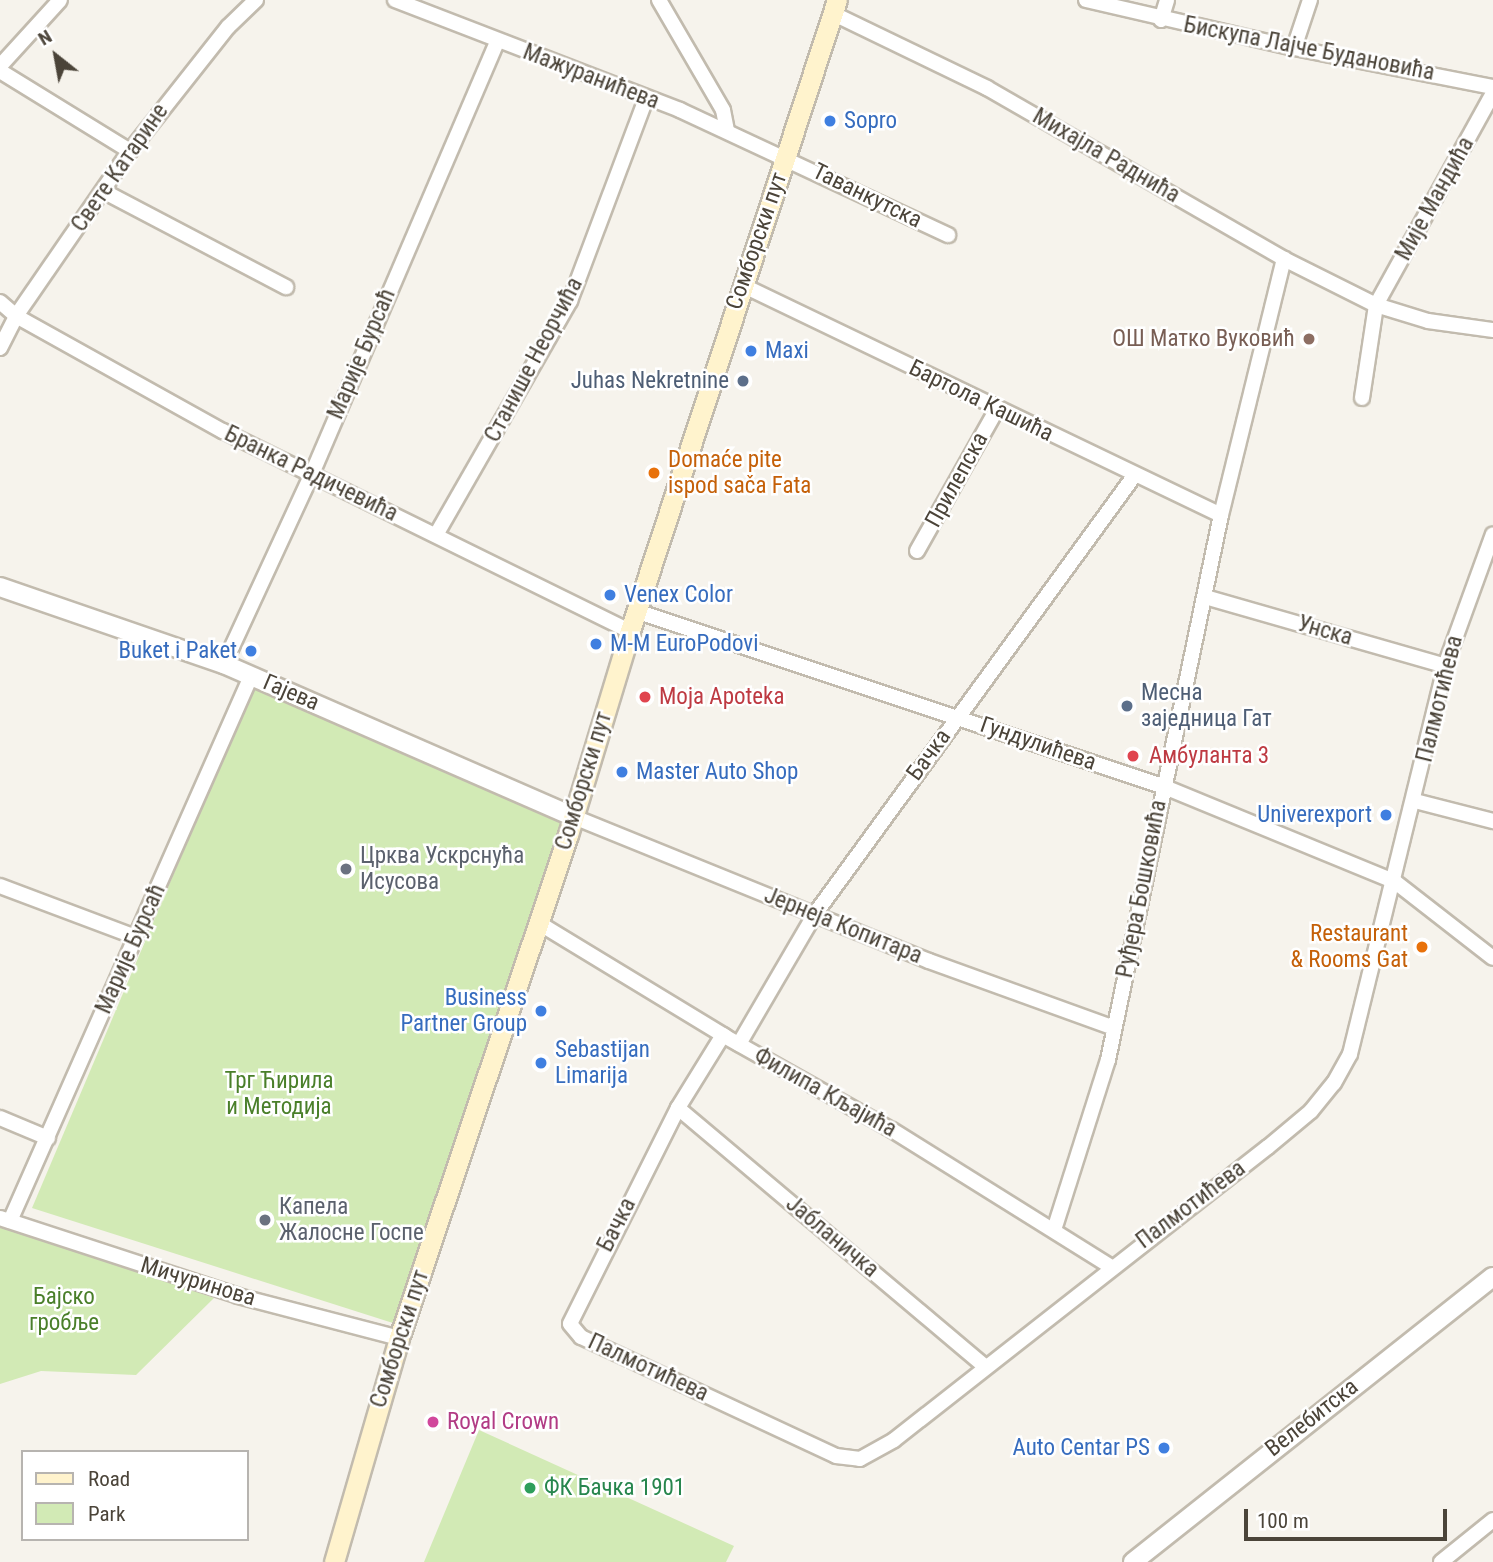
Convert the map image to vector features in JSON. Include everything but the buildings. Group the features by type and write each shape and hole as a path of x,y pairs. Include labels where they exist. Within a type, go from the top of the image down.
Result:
{"main road":[{"name":"Сомборски пут","path":"334,1562 399,1338 574,817 629,631 834,7"}],"street":[{"path":"60,0 0,69 130,151"},
{"name":"Свете Катарине","path":"0,348 16,316 130,151 228,27 256,0"},
{"name":"Мажуранићева","path":"395,0 727,131 786,157"},
{"path":"659,0 723,110 727,131"},
{"name":"Бискупа Лајче Будановића","path":"1086,0 1161,20 1493,87"},
{"path":"1161,20 1167,0"},
{"path":"1294,48 1310,0"},
{"name":"Михајла Раднића","path":"834,7 987,88 1284,259 1376,305 1428,321 1493,330"},
{"name":"Марије Бурсаћ","path":"224,664 311,476 497,42"},
{"name":"Мије Мандића","path":"1376,305 1493,93"},
{"name":"Станише Неорчића","path":"436,535 570,301 646,99"},
{"name":"Таванкутска","path":"786,157 948,236"},
{"path":"103,191 286,287"},
{"name":"Руђера Бошковића","path":"1054,1230 1097,1102 1221,515 1284,259"},
{"name":"Бартола Кашића","path":"742,285 1134,476 1221,515"},
{"name":"Бранка Радичевића","path":"0,302 16,316 311,476 629,631"},
{"path":"1362,398 1376,305"},
{"name":"Прилепска","path":"917,551 997,409"},
{"name":"Бачка","path":"739,1044 816,914 1134,476"},
{"name":"Палмотићева","path":"575,1306 570,1324 581,1337 849,1460 860,1459 894,1440 1111,1266 1268,1147 1311,1111 1334,1083 1350,1054 1415,801 1446,666 1493,534"},
{"name":"Гајева","path":"0,587 224,664 574,817"},
{"name":"Унска","path":"1205,597 1446,666"},
{"name":"Гундулићева","path":"636,611 1162,786 1394,881 1493,958"},
{"name":"Марије Бурсаћ","path":"5,1220 48,1138 251,676"},
{"path":"1415,801 1493,821"},
{"name":"Јернеја Копитара","path":"574,817 816,914 1114,1028"},
{"path":"0,887 136,937"},
{"name":"Филипа Кљајића","path":"537,922 723,1035 892,1130 1111,1266"},
{"name":"Бачка","path":"575,1306 678,1108 723,1035"},
{"name":"Јабланичка","path":"678,1108 986,1367"},
{"path":"0,1118 48,1138"},
{"name":"Мичуринова","path":"5,1220 238,1296 399,1338"},
{"name":"Велебитска","path":"1133,1562 1493,1277"},
{"path":"1441,1562 1493,1520"}],"green space":[{"name":"Трг Ћирила и Методија","path":"255,682 564,819 396,1324 32,1208"},
{"name":"Бајско гробље","path":"0,1222 214,1298 136,1375 41,1371 0,1384"},
{"name":"ФК Бачка 1901","path":"479,1430 734,1546 726,1562 424,1562"}],"place":[{"name":"Sopro","path":"830,121"},
{"name":"ОШ Матко Вуковић","path":"1309,339"},
{"name":"Maxi","path":"751,351"},
{"name":"Juhas Nekretnine","path":"743,381"},
{"name":"Domaće pite ispod sača Fata","path":"654,473"},
{"name":"Venex Color","path":"610,595"},
{"name":"M-M EuroPodovi","path":"596,644"},
{"name":"Buket i Paket","path":"251,651"},
{"name":"Moja Apoteka","path":"645,697"},
{"name":"Месна заједница Гат","path":"1127,706"},
{"name":"Амбуланта 3","path":"1133,756"},
{"name":"Master Auto Shop","path":"622,772"},
{"name":"Univerexport","path":"1386,815"},
{"name":"Црква Ускрснућа Исусова","path":"346,869"},
{"name":"Restaurant & Rooms Gat","path":"1422,947"},
{"name":"Business Partner Group","path":"541,1011"},
{"name":"Sebastijan Limarija","path":"541,1063"},
{"name":"Капела Жалосне Госпе","path":"265,1220"},
{"name":"Royal Crown","path":"433,1422"},
{"name":"Auto Centar PS","path":"1164,1448"},
{"name":"ФК Бачка 1901","path":"530,1488"}]}
